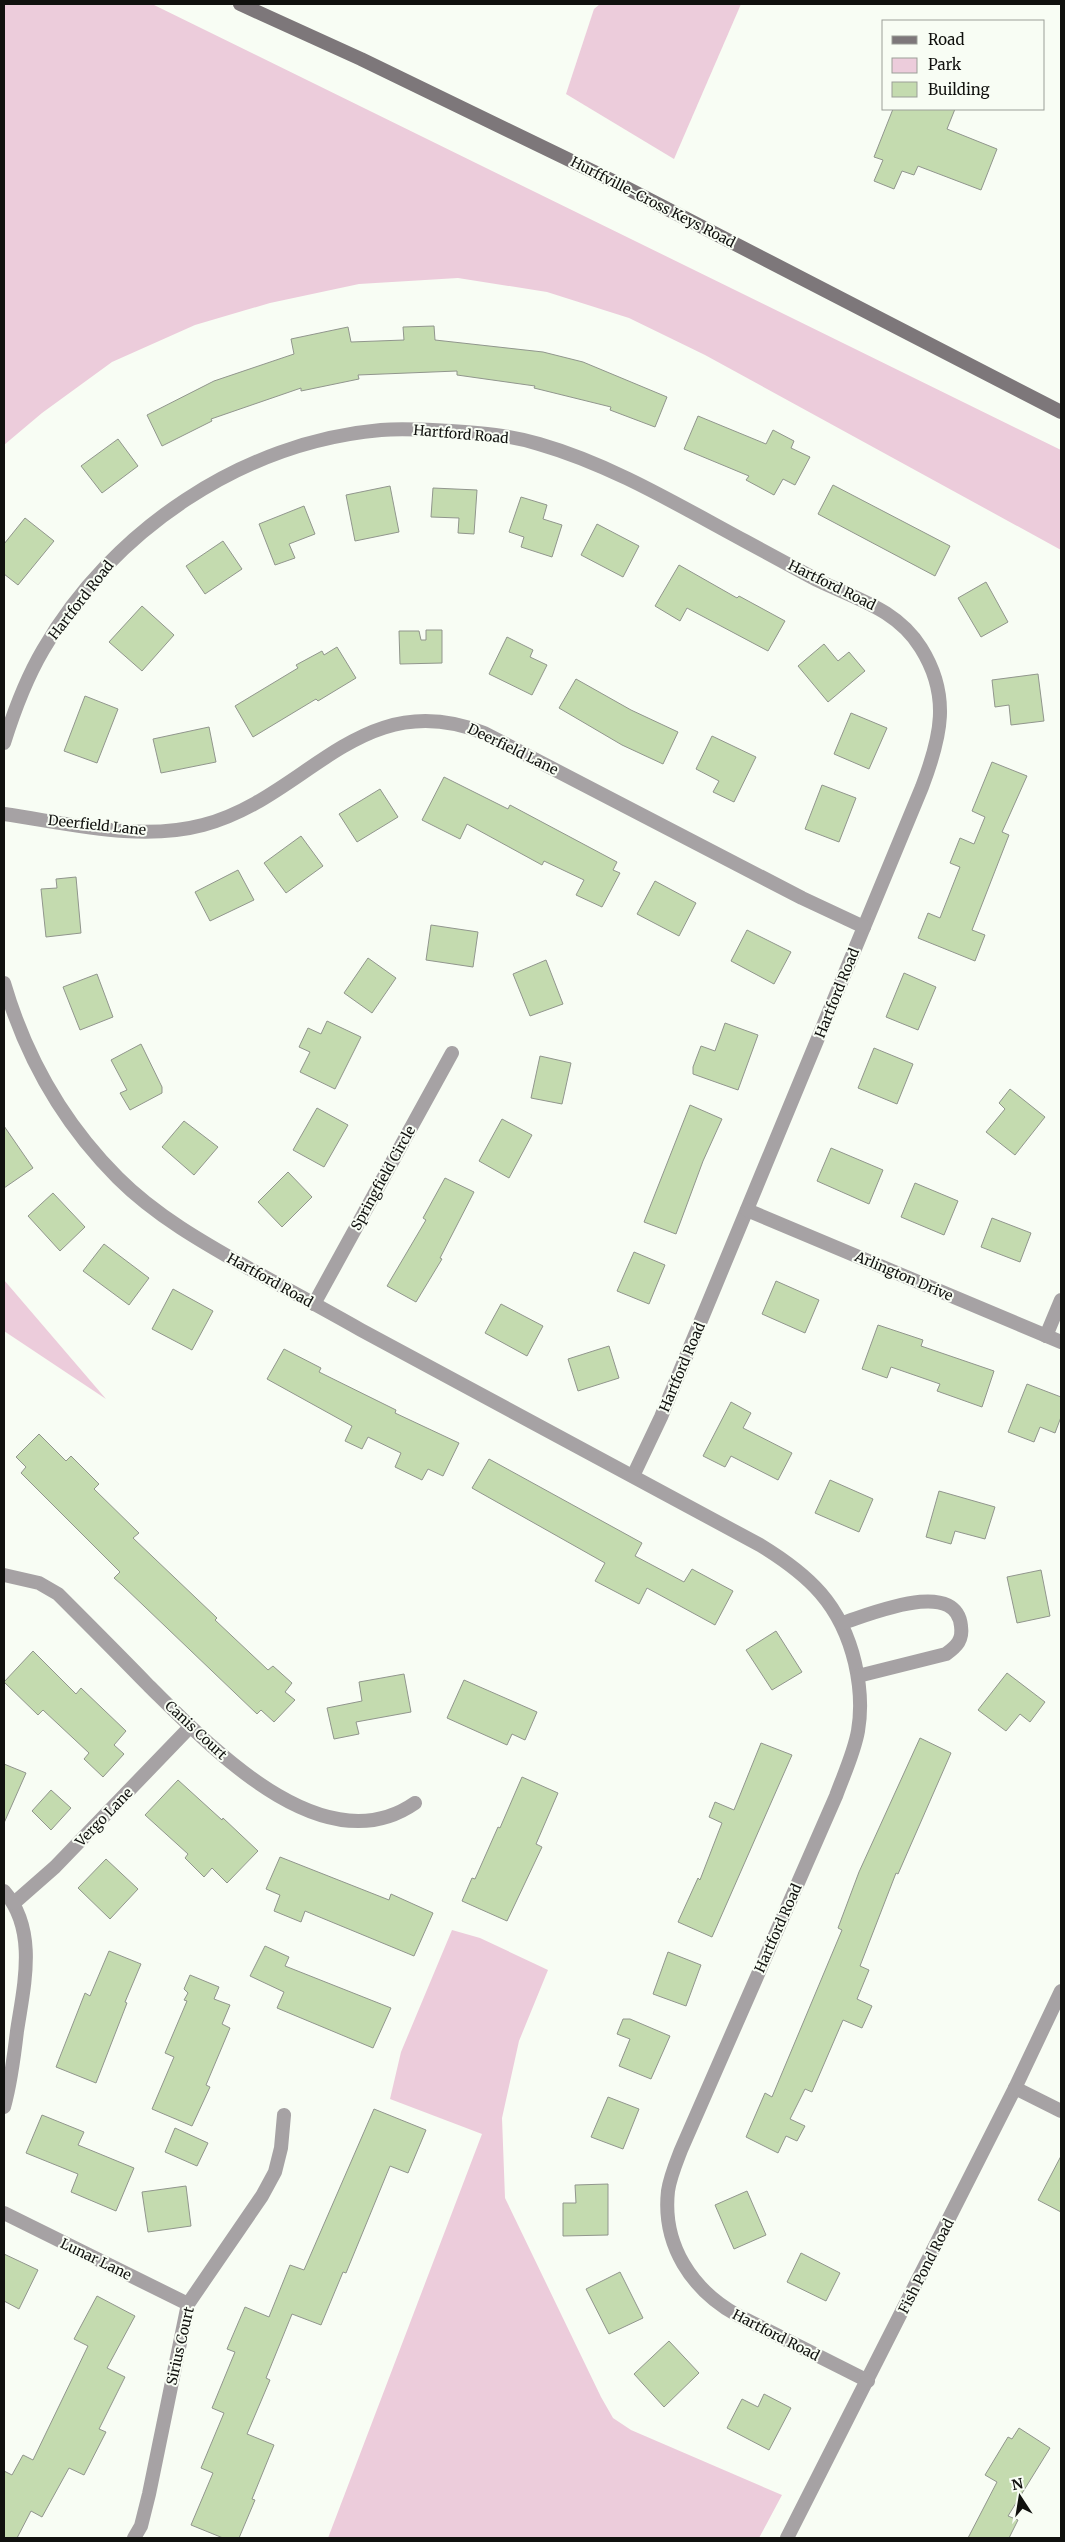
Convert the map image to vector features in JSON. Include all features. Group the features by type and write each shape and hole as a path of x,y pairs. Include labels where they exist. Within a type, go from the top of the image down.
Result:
{"main road":[{"name":"Hurffville-Cross Keys Road","path":"240,4 361,59 615,182 1061,412"}],"street":[{"name":"Hartford Road","path":"4,743 26,685 43,650 88,586 141,532 198,492 268,458 306,445 381,430 421,429 509,437 569,453 620,474 820,581 882,610 897,620 911,634 922,650 937,683 941,702 939,742 661,1417 633,1476"},
{"name":"Deerfield Lane","path":"4,814 144,832 202,826 227,817 257,802 346,744 375,729 404,722 443,721 464,725 484,733 802,898 864,927"},
{"name":"Hartford Road","path":"4,983 25,1046 50,1092 79,1134 120,1180 168,1220 192,1236 314,1304 781,1558 817,1589 831,1605 842,1623 858,1676 861,1704 858,1730 852,1754 681,2150 668,2190 667,2210 675,2244 681,2259 690,2277 702,2290 720,2305 737,2315 868,2381"},
{"name":"Springfield Circle","path":"314,1304 452,1053"},
{"name":"Arlington Drive","path":"747,1210 1061,1342"},
{"path":"1046,1336 1061,1300"},
{"name":"Canis Court","path":"4,1575 39,1583 58,1594 190,1727 244,1774 292,1804 320,1815 352,1820 378,1819 399,1814 415,1803"},
{"path":"842,1623 912,1603 930,1600 946,1604 952,1608 961,1622 961,1638 958,1645 946,1654 858,1676"},
{"name":"Vergo Lane","path":"14,1903 55,1867 190,1727"},
{"path":"4,1892 14,1903 24,1936 26,1966 12,2066 4,2107"},
{"name":"Fish Pond Road","path":"788,2538 1015,2088 1061,1991"},
{"path":"1015,2088 1061,2111"},
{"name":"Sirius Court","path":"134,2538 141,2526 149,2494 188,2304 262,2196 275,2172 281,2148 284,2115"},
{"name":"Lunar Lane","path":"4,2213 188,2304"}],"green space":[{"path":"4,4 152,4 1061,450 1061,550 705,355 629,318 547,292 458,278 359,284 270,303 195,325 112,362 42,413 4,445"},
{"path":"600,4 741,4 674,159 566,94 594,9"},
{"path":"4,1280 106,1399 4,1331"},
{"path":"452,1930 480,1938 548,1970 519,2041 502,2118 505,2198 601,2397 613,2418 631,2430 782,2495 759,2538 328,2538 482,2134 390,2099 401,2052"}],"building":[{"path":"893,110 955,110 947,129 997,149 981,190 918,166 914,175 902,171 894,189 874,181 883,160 874,157"},
{"path":"434,326 435,340 543,352 583,362 667,397 655,427 610,410 611,407 534,388 535,386 457,375 457,371 358,375 359,379 301,391 301,388 211,419 212,421 162,446 147,415 214,381 294,354 291,339 348,327 351,342 404,340 403,327"},
{"path":"698,416 766,444 773,430 794,441 791,448 810,457 795,485 783,479 774,495 746,480 749,476 684,449"},
{"path":"118,439 138,466 102,493 81,466"},
{"path":"833,485 950,546 935,576 818,514"},
{"path":"390,486 399,532 355,541 346,495"},
{"path":"433,488 477,490 474,534 458,533 459,518 431,517"},
{"path":"521,497 547,505 543,519 562,525 552,557 521,547 524,537 509,532"},
{"path":"304,506 315,534 289,544 295,558 275,565 259,524"},
{"path":"25,518 54,541 18,585 4,574 4,544"},
{"path":"597,524 639,546 623,577 581,555"},
{"path":"223,541 242,569 205,594 186,566"},
{"path":"679,565 737,598 739,596 785,621 768,651 687,608 680,621 655,606"},
{"path":"986,582 1008,622 981,637 958,598"},
{"path":"142,606 174,635 142,671 109,642"},
{"path":"426,630 442,630 442,663 400,664 399,631 419,631 421,640 426,640"},
{"path":"507,637 533,650 530,657 547,665 532,695 489,674"},
{"path":"824,644 838,661 849,652 865,671 828,702 798,666"},
{"path":"337,647 356,678 318,701 316,699 253,737 235,706 298,668 296,665 322,651 324,655"},
{"path":"1038,674 1044,721 1011,725 1009,705 995,707 992,680"},
{"path":"576,679 631,710 678,732 663,764 622,745 559,708"},
{"path":"85,696 118,709 97,763 64,751"},
{"path":"851,713 887,728 869,769 834,754"},
{"path":"209,727 216,762 161,773 153,739"},
{"path":"712,736 756,757 734,802 713,792 719,781 696,769"},
{"path":"992,762 1027,776 1002,832 1009,835 972,930 985,935 975,961 918,938 928,913 940,918 960,867 950,863 960,838 974,844 985,817 972,811"},
{"path":"444,777 508,809 510,805 617,862 613,870 620,873 602,907 576,895 584,880 544,861 542,865 467,824 460,839 422,820"},
{"path":"822,785 856,798 839,842 805,829"},
{"path":"380,789 398,817 357,842 339,814"},
{"path":"301,836 323,866 286,893 264,863"},
{"path":"238,870 254,900 210,921 195,892"},
{"path":"76,877 81,933 46,937 41,889 57,888 56,879"},
{"path":"655,881 696,903 679,936 637,914"},
{"path":"431,925 478,932 473,967 426,960"},
{"path":"747,930 791,952 774,984 731,961"},
{"path":"368,958 396,978 372,1013 344,993"},
{"path":"546,960 563,1004 530,1016 513,974"},
{"path":"904,973 936,987 918,1030 886,1017"},
{"path":"97,974 113,1017 80,1030 63,987"},
{"path":"327,1021 361,1037 335,1089 300,1072 310,1052 299,1047 308,1028 321,1034"},
{"path":"725,1023 758,1035 738,1090 693,1074 693,1067 701,1046 715,1051"},
{"path":"141,1044 162,1087 162,1093 130,1110 120,1093 127,1090 111,1060"},
{"path":"874,1048 913,1064 897,1104 858,1088"},
{"path":"540,1056 571,1063 562,1104 531,1098"},
{"path":"1010,1089 1045,1117 1015,1155 986,1132 1005,1109 999,1103"},
{"path":"690,1105 722,1119 703,1161 676,1234 644,1222"},
{"path":"317,1108 348,1125 324,1167 293,1150"},
{"path":"502,1119 532,1135 509,1178 479,1161"},
{"path":"184,1121 218,1147 194,1175 162,1147"},
{"path":"4,1126 33,1168 4,1188"},
{"path":"831,1148 883,1170 869,1204 817,1181"},
{"path":"288,1172 312,1197 282,1227 258,1202"},
{"path":"445,1178 474,1192 440,1258 442,1259 416,1302 387,1286 426,1220 423,1218"},
{"path":"915,1183 958,1201 944,1235 901,1217"},
{"path":"53,1193 85,1227 60,1251 28,1216"},
{"path":"992,1218 1031,1233 1020,1262 981,1247"},
{"path":"104,1244 149,1278 129,1305 83,1271"},
{"path":"634,1252 665,1265 649,1304 617,1291"},
{"path":"776,1281 819,1300 805,1333 762,1314"},
{"path":"173,1289 213,1311 192,1350 152,1329"},
{"path":"501,1304 543,1326 527,1356 485,1333"},
{"path":"878,1325 923,1340 921,1346 994,1371 982,1407 937,1391 940,1384 891,1367 887,1378 862,1369"},
{"path":"609,1346 619,1378 578,1391 568,1359"},
{"path":"284,1349 321,1368 319,1372 396,1410 395,1413 459,1443 443,1476 428,1469 422,1480 395,1467 401,1453 368,1437 362,1449 345,1441 352,1426 267,1379"},
{"path":"1027,1384 1061,1397 1061,1417 1055,1433 1040,1427 1034,1442 1008,1432"},
{"path":"731,1402 751,1413 743,1428 792,1453 778,1480 731,1456 725,1467 703,1456"},
{"path":"39,1434 66,1461 71,1456 99,1484 94,1489 139,1533 133,1538 217,1618 215,1620 268,1670 273,1666 292,1683 285,1692 295,1700 274,1722 261,1710 257,1714 114,1578 120,1572 21,1473 26,1467 16,1457"},
{"path":"489,1459 642,1543 635,1556 684,1582 692,1569 733,1591 715,1625 647,1588 639,1604 595,1581 605,1563 472,1488"},
{"path":"830,1480 873,1499 859,1532 815,1513"},
{"path":"939,1491 995,1507 985,1539 955,1531 951,1544 926,1537"},
{"path":"1041,1570 1050,1616 1017,1623 1007,1577"},
{"path":"776,1631 802,1672 772,1690 746,1650"},
{"path":"33,1651 76,1694 81,1688 126,1731 114,1745 124,1754 103,1777 84,1759 89,1753 43,1710 38,1715 4,1682"},
{"path":"1007,1673 1045,1702 1030,1722 1020,1714 1006,1731 978,1710"},
{"path":"404,1674 411,1712 356,1722 359,1734 334,1739 327,1708 362,1701 359,1682"},
{"path":"464,1680 537,1712 525,1740 512,1734 507,1745 447,1718"},
{"path":"920,1738 951,1753 898,1874 896,1873 860,1966 869,1970 857,1999 872,2006 862,2028 843,2020 812,2092 805,2089 790,2119 805,2126 797,2141 786,2136 778,2153 746,2137 765,2093 772,2097 842,1930 838,1928 859,1872"},
{"path":"761,1743 792,1755 712,1937 678,1922 698,1878 700,1880 722,1823 709,1817 715,1802 734,1810"},
{"path":"4,1764 26,1773 4,1823"},
{"path":"522,1777 558,1793 536,1844 542,1847 507,1921 462,1901 472,1878 475,1879 498,1827 500,1828"},
{"path":"178,1780 258,1851 227,1883 212,1868 204,1877 185,1858 188,1854 145,1815"},
{"path":"51,1790 71,1808 51,1830 32,1811"},
{"path":"280,1857 389,1900 391,1894 433,1913 414,1956 305,1911 301,1922 274,1911 280,1895 266,1889"},
{"path":"106,1859 138,1889 110,1919 78,1888"},
{"path":"265,1946 289,1957 285,1966 391,2008 373,2048 277,2008 284,1992 250,1976"},
{"path":"109,1951 141,1964 125,2002 127,2003 96,2083 56,2067 85,1993 90,1996"},
{"path":"668,1952 701,1965 686,2006 653,1994"},
{"path":"190,1975 219,1987 214,1999 230,2005 222,2024 230,2028 206,2085 210,2087 192,2126 152,2109 174,2057 165,2053 187,2001 184,2000 188,1993 184,1989"},
{"path":"623,2019 630,2019 670,2036 651,2079 619,2066 630,2039 617,2034"},
{"path":"608,2097 639,2109 623,2149 591,2137"},
{"path":"374,2109 426,2130 408,2173 390,2166 346,2273 343,2272 321,2325 292,2314 266,2378 270,2380 247,2434 274,2445 252,2499 255,2500 239,2538 223,2538 191,2525 213,2473 201,2468 224,2413 212,2408 235,2352 227,2349 245,2307 269,2317 290,2265 304,2270"},
{"path":"42,2115 84,2132 78,2145 134,2168 116,2211 71,2192 78,2174 26,2153"},
{"path":"175,2128 208,2143 197,2166 165,2152"},
{"path":"1061,2156 1061,2212 1038,2200"},
{"path":"608,2184 608,2235 563,2236 563,2203 576,2203 575,2185"},
{"path":"186,2186 191,2226 148,2232 142,2192"},
{"path":"747,2191 766,2235 734,2249 715,2205"},
{"path":"801,2253 840,2273 826,2301 787,2282"},
{"path":"4,2254 38,2270 19,2309 4,2301"},
{"path":"620,2272 643,2318 609,2334 586,2289"},
{"path":"97,2296 135,2316 107,2368 125,2377 99,2429 106,2432 84,2475 69,2468 42,2517 31,2511 17,2538 4,2538 4,2471 12,2475 23,2455 33,2460 88,2346 74,2339"},
{"path":"669,2341 699,2373 664,2407 634,2374"},
{"path":"764,2394 791,2408 769,2450 727,2428 742,2399 758,2407"},
{"path":"1019,2428 1050,2448 1008,2516 1018,2520 1009,2538 968,2538 997,2482 985,2475 1008,2437 1012,2439"}]}
